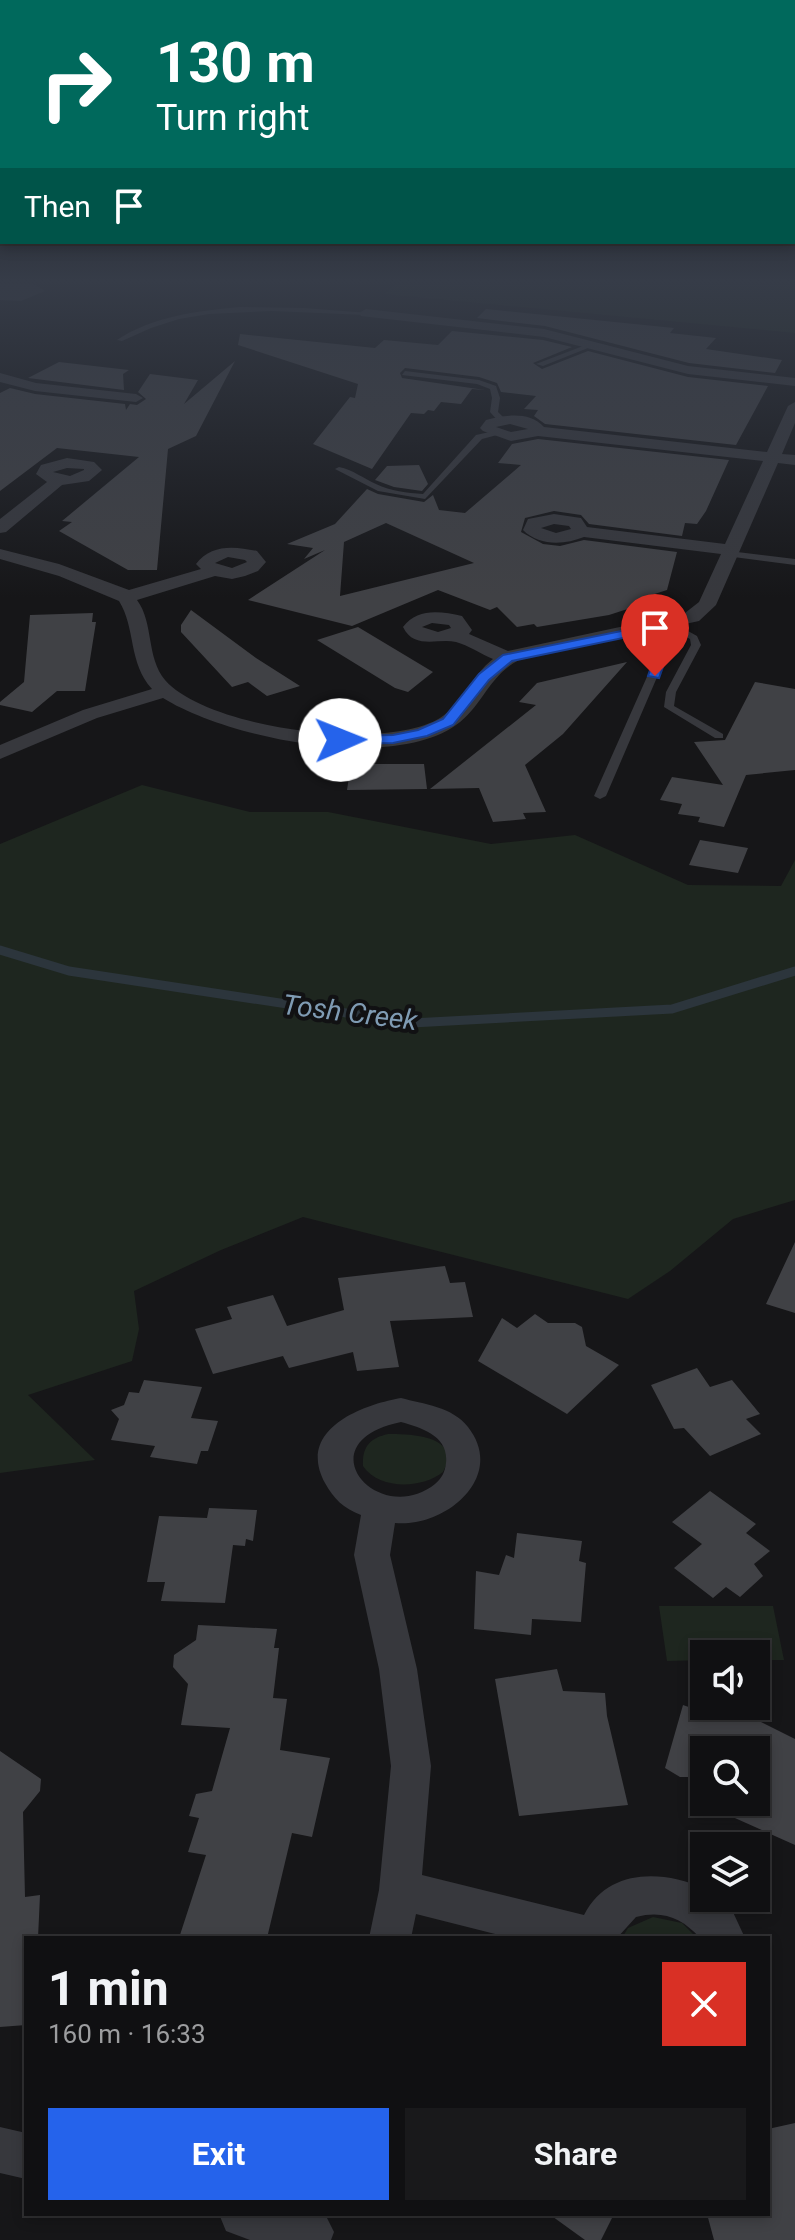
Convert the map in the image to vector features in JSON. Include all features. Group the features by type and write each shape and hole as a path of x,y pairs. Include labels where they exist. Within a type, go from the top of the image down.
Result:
{"street":[{"path":"49,389 136,398"},
{"path":"0,554 75,575 126,597 134,611 148,670 166,691 180,701 220,717 291,735 340,740 393,739 422,734 448,722 484,677 507,658 670,624 692,617 707,605 795,406"},
{"path":"498,427 518,436 536,431 795,460"},
{"path":"0,528 59,480"},
{"path":"581,531 730,552"},
{"path":"126,597 214,571"},
{"path":"456,635 507,658"},
{"path":"0,753 90,714 166,691"},
{"path":"380,1507 372,1555 398,1669 411,1766 400,1890 390,1936"},
{"path":"400,1890 586,1936"},
{"path":"595,1936 603,1919 619,1904 640,1895 662,1894 686,1900 706,1913 723,1936"},
{"path":"0,2150 24,2156"},
{"path":"252,2216 311,2229"}],"lane":[{"path":"339,469 354,472 366,483 391,492 425,497 479,437 498,427 493,389"},
{"path":"730,552 795,562"},
{"path":"670,624 694,638 696,645 671,692 669,707 719,736"},
{"path":"600,796 659,661 641,631"}],"shaded area":[{"path":"142,785 250,812 328,812 491,844 575,835 688,885 781,886 795,860 795,1200 733,1219 670,1271 628,1299 303,1217 221,1250 134,1291 139,1329 132,1361 28,1395 95,1460 0,1473 0,844"},
{"path":"388,1434 420,1436 440,1444 446,1450 443,1472 413,1484 390,1483 370,1474 363,1466 366,1449 376,1438"},
{"path":"659,1606 773,1606 784,1660 770,1660 770,1640 690,1640 690,1660 667,1661"},
{"path":"653,1917 682,1923 695,1936 623,1936 628,1928"}],"building":[{"path":"9,389 125,404 126,410 130,404 137,405 146,399 138,392 140,389 193,389 184,404 202,389 221,389 196,436 168,449 157,570 128,570 59,531 72,522 62,521 139,457 57,448 0,491 0,393"},
{"path":"357,389 475,389 485,390 472,389 461,404 441,402 434,411 411,413 372,469 313,444 350,397 355,398"},
{"path":"499,389 767,389 736,445 545,424 534,416 538,410 524,409 536,396 501,392"},
{"path":"538,439 729,460 706,511 697,524 685,523 682,536 589,524 581,515 554,511 525,518 521,532 543,544 560,546 584,540 677,552 667,590 636,600 643,604 609,615 537,627 534,624 517,627 497,607 490,610 438,590 352,626 248,600 325,550 304,559 313,548 287,544 335,524 367,489 378,494 424,502 433,495 439,510 465,513 521,465 498,463 512,444","holes":["386,523 474,563 340,596 344,542"]},
{"path":"419,465 428,484 422,491 394,487 375,480 387,466"},
{"path":"191,610 300,686 267,696 248,682 232,687 181,632 181,625"},
{"path":"93,613 92,622 96,622 85,691 57,691 32,712 0,705 24,682 30,615"},
{"path":"358,627 433,672 408,692 395,688 317,640"},
{"path":"627,662 563,734 525,765 546,812 523,813 526,819 493,822 479,788 430,789 536,705 519,702 537,683"},
{"path":"755,682 795,689 795,770 746,775 724,827 698,822 700,817 678,814 682,804 660,800 672,777 723,785 694,742 725,740"},
{"path":"351,764 424,764 427,789 347,790"},
{"path":"700,840 748,848 738,873 689,865"},
{"path":"795,1242 795,1313 766,1304"},
{"path":"445,1266 450,1283 465,1282 473,1317 390,1321 399,1367 357,1371 353,1352 289,1368 283,1356 213,1374 195,1329 232,1319 227,1307 273,1295 287,1326 344,1310 338,1278"},
{"path":"535,1314 548,1323 575,1323 582,1327 586,1346 619,1365 567,1414 478,1361 502,1318 517,1328"},
{"path":"697,1368 710,1387 732,1380 760,1414 746,1419 761,1434 710,1456 684,1428 674,1429 651,1385"},
{"path":"144,1380 202,1387 191,1418 218,1421 208,1451 201,1451 197,1464 150,1457 155,1446 111,1440 119,1419 111,1410 124,1405 129,1392 139,1393"},
{"path":"710,1491 756,1524 746,1533 770,1551 754,1564 763,1576 740,1597 726,1587 713,1598 674,1568 702,1544 672,1522"},
{"path":"209,1508 257,1510 253,1541 246,1539 245,1546 233,1545 225,1603 161,1601 165,1582 147,1582 159,1516 207,1518"},
{"path":"517,1533 582,1541 579,1561 586,1563 581,1622 532,1619 531,1635 474,1629 476,1571 499,1575 506,1555 514,1558"},
{"path":"198,1625 277,1629 274,1648 279,1648 273,1698 287,1699 280,1750 330,1758 312,1837 292,1833 267,1936 180,1936 206,1855 188,1852 199,1818 189,1816 196,1794 212,1791 230,1728 181,1725 188,1684 173,1667 174,1655 196,1640"},
{"path":"557,1669 563,1691 605,1693 607,1716 628,1805 519,1816 495,1679"},
{"path":"683,1705 690,1707 690,1720 757,1720 795,1739 795,1845 730,1816 770,1816 770,1736 690,1736 690,1777 680,1777 665,1768"},
{"path":"0,1751 41,1779 40,1791 23,1812 25,1897 40,1895 38,1936 24,1936 24,2025 0,2027"},
{"path":"795,2123 795,2240 714,2240 708,2216 770,2216 770,2129"},
{"path":"552,2216 613,2216 601,2240 585,2240"}],"waterway":[{"name":"Tosh Creek","path":"0,950 69,971 412,1023 672,1009 795,971"}],"route":[{"path":"340,740 393,739 422,734 448,722 484,677 507,658 574,643 641,631 659,661 655,676"}]}
